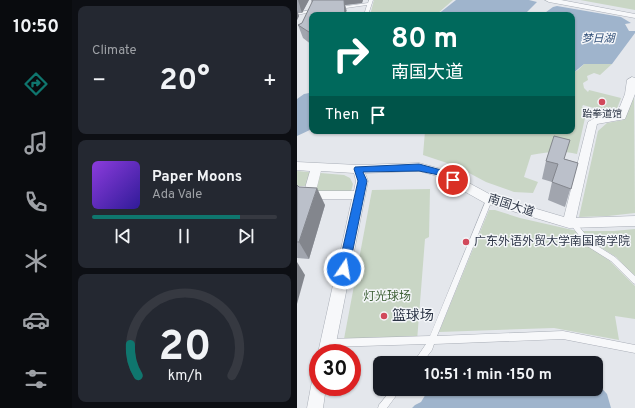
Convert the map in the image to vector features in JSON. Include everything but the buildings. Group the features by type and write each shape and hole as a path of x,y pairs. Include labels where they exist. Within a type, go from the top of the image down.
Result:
{"street":[{"path":"549,0 635,16"},
{"path":"571,223 593,122 621,117 634,79"},
{"name":"南国大道","path":"297,166 358,169 419,168 441,173 489,200 571,223 635,221"},
{"path":"317,167 309,195 359,195"},
{"path":"328,344 362,181 358,169"},
{"path":"315,408 317,396"}],"lane":[{"path":"335,9 370,2 367,12"},
{"path":"297,14 305,14 309,11 318,10"},
{"path":"422,356 432,340 489,200"},
{"path":"571,223 589,244 613,259 635,281"},
{"path":"361,345 432,340 563,335 635,350"},
{"path":"382,408 391,396"}],"green space":[{"path":"374,0 453,0 439,12 371,12"},
{"path":"580,0 635,0 635,10"},
{"path":"584,64 612,64 600,75 594,73 587,76 588,80 583,83 584,88 588,92 589,90 621,98 615,114 583,105 582,107 587,109 577,154 554,152 531,155 524,177 538,182 533,193 514,192 486,182 456,166 423,155 425,134 575,134 575,72"},
{"path":"634,94 635,213 579,217 598,131 607,123 623,120"},
{"path":"297,171 344,175 350,178 353,184 351,192 314,192 307,186 297,186"},
{"name":"灯光球场","path":"430,189 429,237 425,239 417,341 344,339 372,190"},
{"path":"489,210 495,210 520,218 577,231 597,252 610,261 635,286 635,319 615,316 619,340 554,328 439,332"},
{"path":"635,229 635,277 616,257 587,239 581,231 614,231"}],"water":[{"path":"456,0 529,0 537,2 527,12 441,12"},
{"name":"梦日湖","path":"557,6 621,17 631,23 625,24 629,31 635,31 635,33 612,64 584,64 575,72 575,12 546,12"},
{"path":"309,93 309,130 297,136 297,99 304,94"},
{"path":"603,390 607,394 611,408 412,408 421,402 425,396 603,396"}],"place":[{"name":"跆拳道馆","path":"602,102"},
{"name":"广东外语外贸大学南国商学院","path":"466,242"},
{"name":"篮球场","path":"384,316"}],"route":[{"path":"344,269 362,181 358,169 419,168 441,173 453,180"}]}
